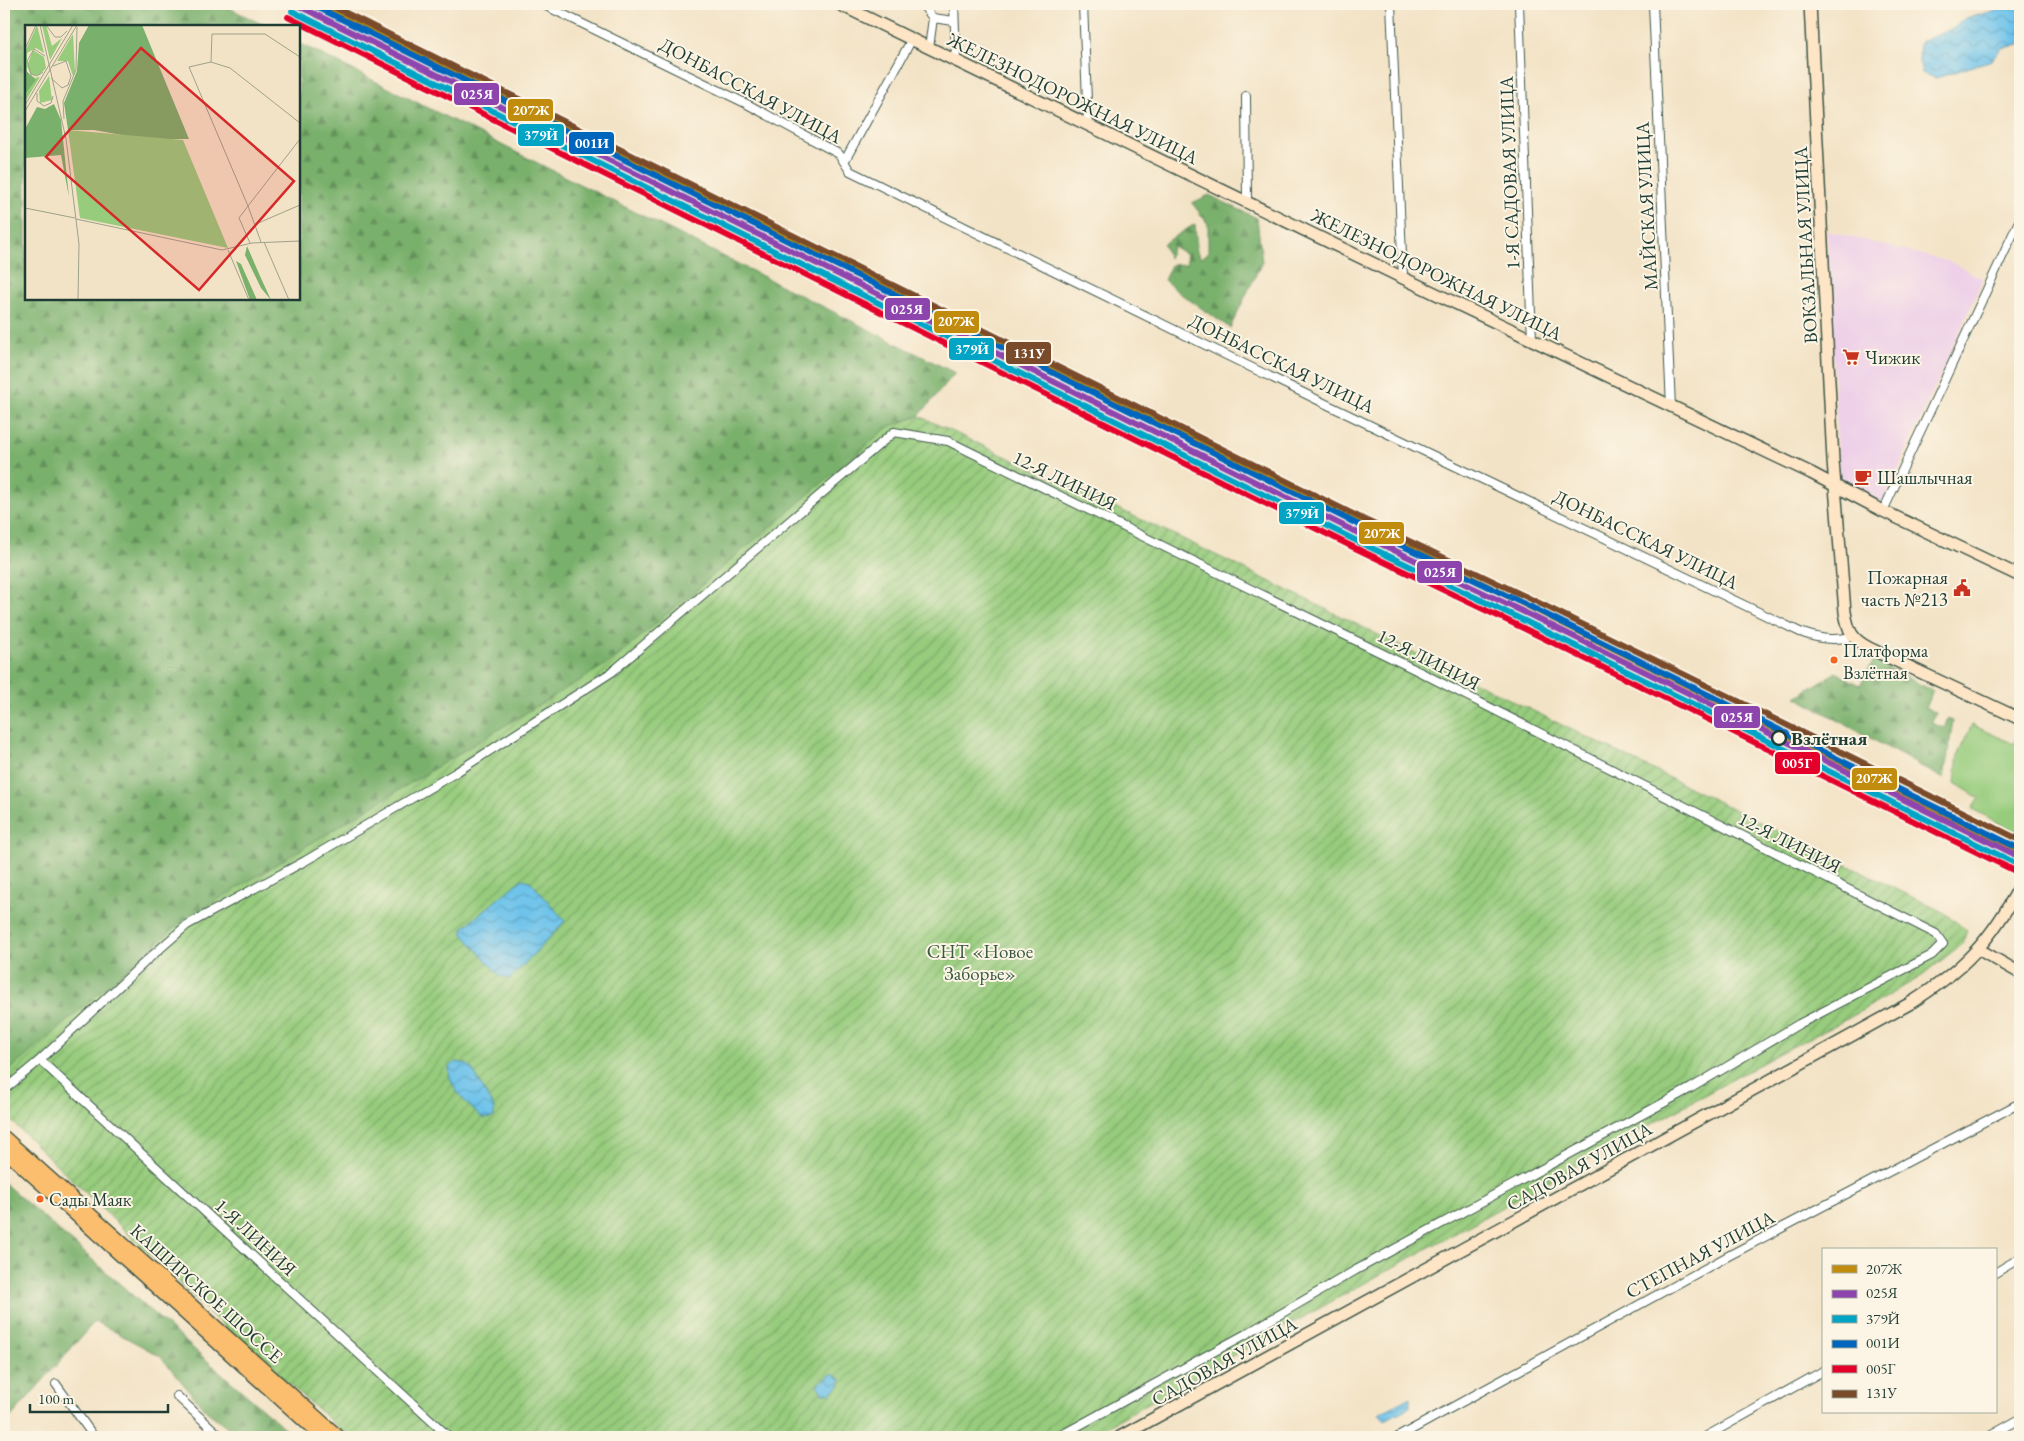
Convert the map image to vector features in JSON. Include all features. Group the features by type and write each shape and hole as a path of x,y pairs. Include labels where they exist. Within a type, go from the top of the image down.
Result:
{"main road":[{"name":"ЖЕЛЕЗНОДОРОЖНАЯ УЛИЦА","path":"839,4 929,48 956,59 1403,278 1836,485 1883,511 2019,574"},
{"name":"ВОКЗАЛЬНАЯ УЛИЦА","path":"1810,4 1836,485 1846,612 1852,637"},
{"path":"1852,637 1868,648 2020,719"},
{"name":"САДОВАЯ УЛИЦА","path":"1120,1437 1928,992 1978,949 2002,918 2020,886"},
{"path":"1978,949 2020,973"},
{"name":"КАШИРСКОЕ ШОССЕ","path":"4,1137 338,1437"},
{"name":"КАШИРСКОЕ ШОССЕ","path":"4,1150 322,1437"}],"street":[{"name":"ДОНБАССКАЯ УЛИЦА","path":"542,4 747,104 839,154 850,171 1751,609 1814,637 1835,640 1852,637"},
{"path":"922,4 933,18 954,22"},
{"path":"954,4 956,59"},
{"path":"1082,4 1088,125"},
{"path":"1391,4 1403,278"},
{"name":"1-Я САДОВАЯ УЛИЦА","path":"1519,4 1532,340"},
{"name":"МАЙСКАЯ УЛИЦА","path":"1653,4 1671,407"},
{"path":"929,48 933,18"},
{"path":"844,162 912,40"},
{"path":"1246,96 1246,201"},
{"path":"1883,511 2020,219"},
{"name":"12-Я ЛИНИЯ","path":"40,1060 187,926 305,861 455,773 612,672 894,432 948,441 1414,669 1927,929 1940,939 1943,944 1932,955 1799,1024 1691,1088 1356,1270 1246,1334 1058,1437"},
{"path":"4,1090 40,1060"},
{"name":"1-Я ЛИНИЯ","path":"40,1060 449,1437"},
{"name":"СТЕПНАЯ УЛИЦА","path":"1398,1437 1730,1255 2020,1103"},
{"path":"1996,1272 2020,1258"},
{"path":"1705,1437 1822,1372"},
{"path":"56,1384 94,1437"},
{"path":"177,1396 221,1437"},
{"path":"1988,1437 2020,1419"}],"shaded area":[{"path":"1827,231 1951,262 1983,279 1883,503 1839,480"}],"green space":[{"path":"4,4 221,4 264,25 25,25 25,300 300,300 300,44 955,373 919,416 888,427 613,660 183,921 4,1075"},
{"path":"1209,195 1257,218 1262,262 1230,328 1164,280 1171,265 1187,264 1186,254 1173,246 1169,258 1163,244 1195,224 1197,252 1201,258 1208,253 1208,224 1192,203"},
{"name":"СНТ «Новое Заборье»","path":"919,416 1183,539 1945,913 1967,931 1962,944 1922,976 1849,1018 1780,1053 1087,1437 349,1437 231,1333 4,1114 4,1075 183,921 613,660 888,427"},
{"path":"1874,660 1933,691 1925,707 1936,713 1931,723 1944,728 1948,718 1953,720 1944,779 1796,697 1836,672 1860,685"},
{"path":"1972,725 2014,744 2020,732 2020,834 1972,809 1979,798 1955,783 1958,754"},
{"path":"4,1183 295,1437 241,1437 206,1411 160,1356 95,1321 4,1425"}],"water":[{"path":"2020,4 2020,45 2001,48 1992,60 1936,78 1922,73 1919,62 1920,42 1954,28 1965,18 2012,7"},
{"path":"522,879 530,881 565,921 510,979 500,976 463,934 463,928"},
{"path":"456,1062 467,1064 472,1069 494,1108 494,1117 485,1119 481,1117 459,1095 449,1074 449,1067"},
{"path":"832,1374 841,1379 840,1386 830,1393 822,1393 817,1385"},
{"path":"1410,1397 1410,1407 1385,1420 1379,1414"}],"transit line":[{"name":"025Я","path":"295,4 1360,534 1528,614 2020,857"},
{"name":"001И","path":"311,4 1363,527 1531,607 2020,849"},
{"name":"207Ж","path":"318,4 2020,851"},
{"name":"131У","path":"328,4 1367,521 1535,601 2020,840"},
{"name":"379Й","path":"292,11 1357,541 1525,621 2017,864"},
{"name":"005Г","path":"288,17 1353,547 1521,627 2013,870"}],"place":[{"name":"Чижик","path":"1851,357"},
{"name":"Шашлычная","path":"1863,477"},
{"name":"Пожарная часть №213","path":"1962,588"},
{"name":"Платформа Взлётная","path":"1834,660"},
{"name":"Взлётная","path":"1779,738"},
{"name":"Сады Маяк","path":"40,1199"}]}
